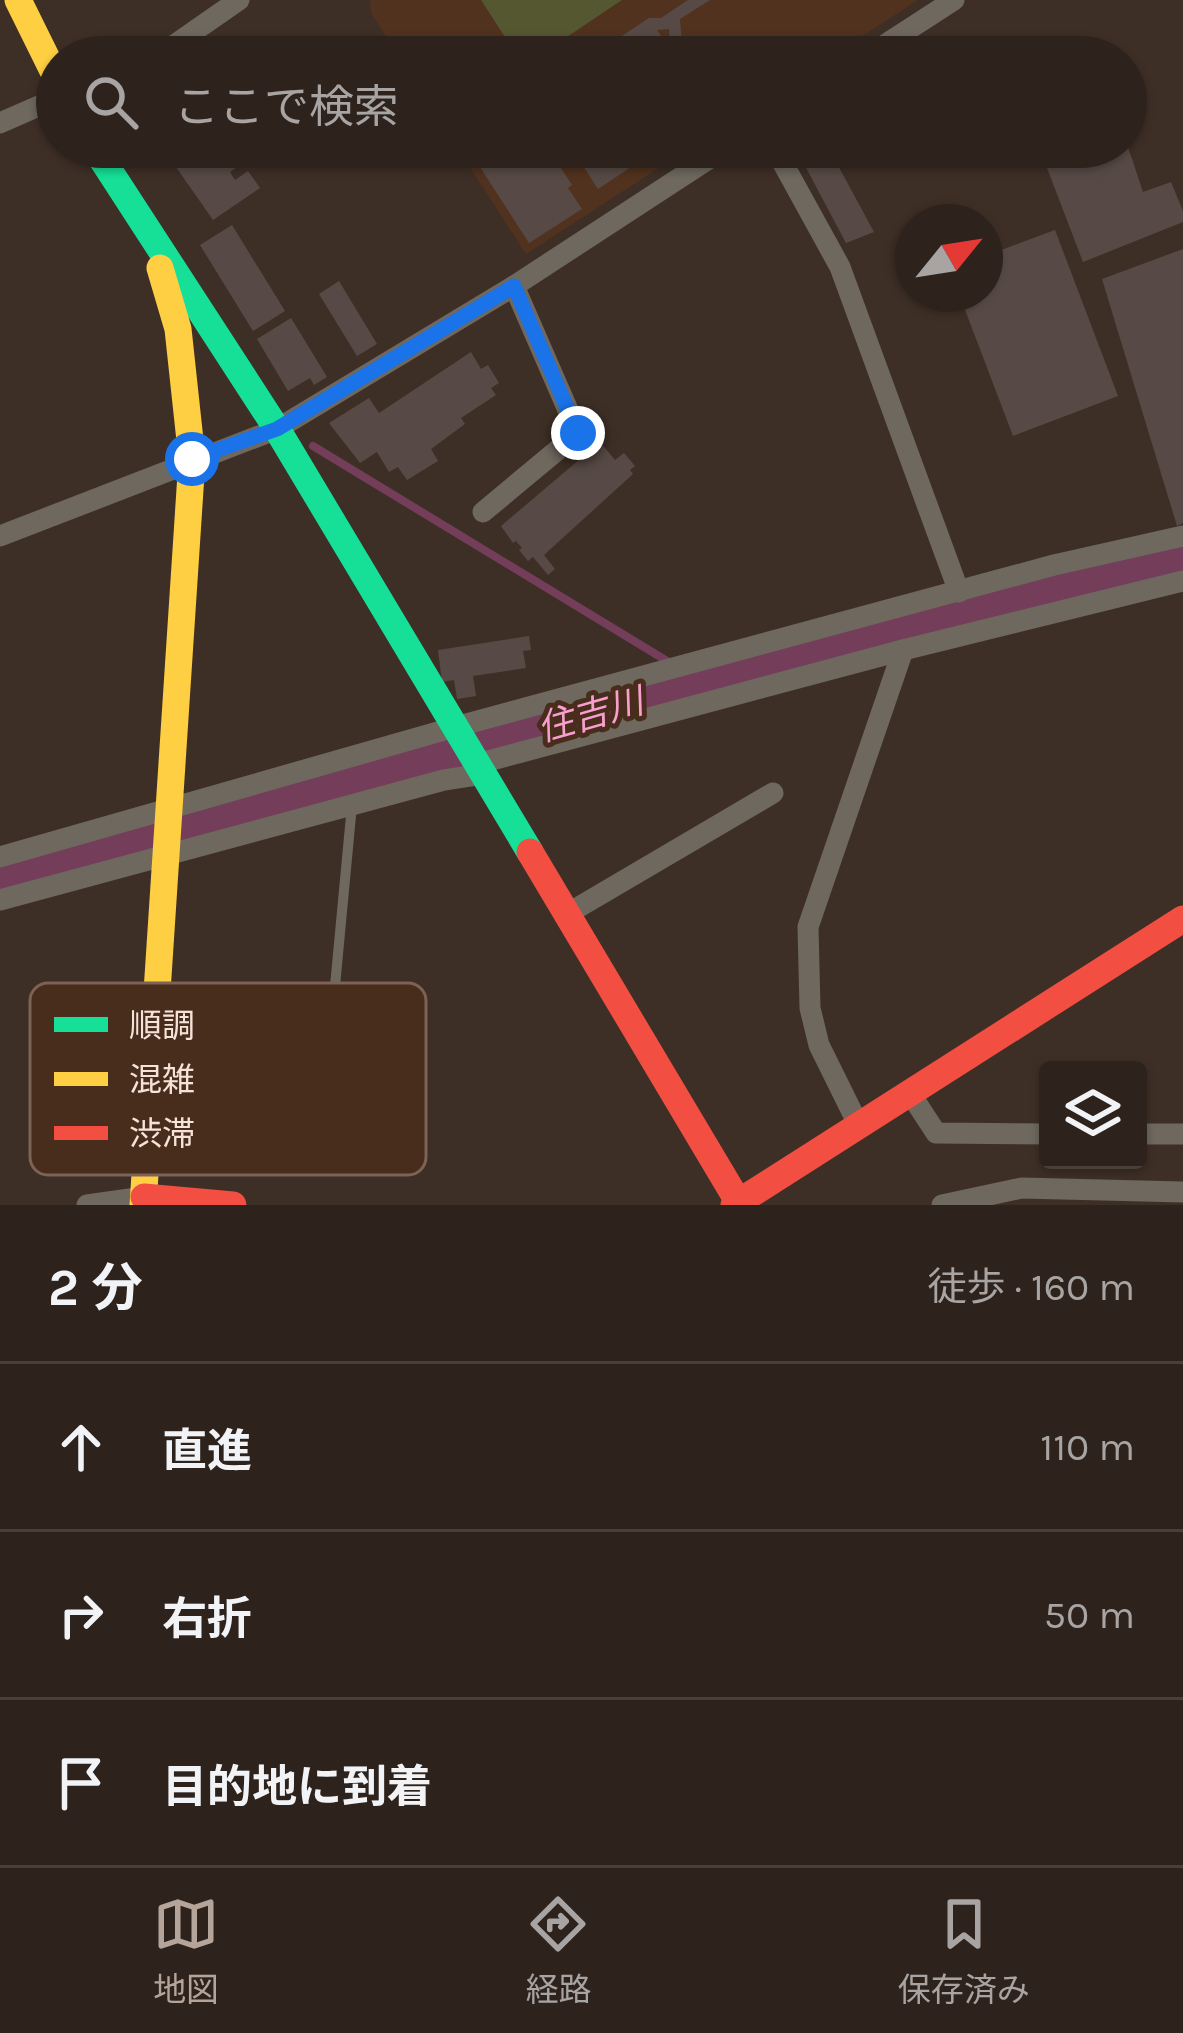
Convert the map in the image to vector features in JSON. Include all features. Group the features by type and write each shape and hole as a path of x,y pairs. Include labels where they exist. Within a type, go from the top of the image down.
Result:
{"street":[{"path":"19,0 36,36"},
{"path":"187,36 239,0"},
{"path":"898,36 954,0"},
{"path":"0,123 36,107"},
{"path":"107,168 277,429 738,1204 1183,919"},
{"path":"0,536 277,429 514,286 695,168"},
{"path":"785,168 839,267 959,592"},
{"path":"113,177 163,272 178,329 192,459 159,983"},
{"path":"483,512 578,433 514,286"},
{"path":"0,857 1054,565 1183,536"},
{"path":"0,900 903,650 1183,580"},
{"path":"859,1126 819,1045 810,1008 808,927 903,650"},
{"path":"567,914 773,793"},
{"path":"910,1094 936,1133 1039,1134"},
{"path":"1147,1134 1183,1134"},
{"path":"942,1205 1022,1188 1045,1197 1183,1192"},
{"path":"87,1205 144,1201 232,1205"}],"lane":[{"path":"335,983 352,805"}],"shaded area":[{"path":"370,0 918,0 862,36 386,36 371,13"},
{"path":"471,168 659,168 526,254"}],"green space":[{"path":"481,0 622,0 568,36 504,36"}],"building":[{"path":"688,0 710,0 680,19 681,36 669,36 669,29 657,30 661,36 622,36 649,18 661,18"},
{"path":"177,168 236,168 230,172 235,180 248,171 260,188 213,220"},
{"path":"481,168 561,168 572,185 568,188 582,209 529,243"},
{"path":"584,168 630,168 598,189"},
{"path":"806,168 839,168 874,232 846,243"},
{"path":"1047,168 1135,168 1143,192 1171,182 1183,222 1083,262"},
{"path":"232,225 285,311 253,331 200,245"},
{"path":"1055,230 1118,396 1013,436 966,312 1003,312 1003,249"},
{"path":"1183,249 1183,523 1177,526 1102,279"},
{"path":"339,281 377,344 357,356 319,294"},
{"path":"291,318 327,377 314,385 310,378 288,391 257,339"},
{"path":"471,352 481,369 488,365 499,383 491,388 496,395 461,418 465,424 431,449 438,461 407,480 398,467 389,472 377,452 360,463 329,423 369,398 379,413"},
{"path":"600,442 615,460 624,453 635,466 630,470 633,474 544,555 555,569 548,575 533,557 528,561 501,526"},
{"path":"529,636 531,650 523,651 526,668 473,676 476,696 457,699 454,680 442,682 438,650"}],"waterway":[{"path":"313,446 667,661"},
{"name":"住吉川","path":"0,882 740,671 1093,575 1183,559"},
{"name":"住吉川","path":"695,678 704,683"}],"traffic: fast":[{"path":"108,168 277,429 530,852"}],"traffic: slow":[{"path":"18,0 36,36"},
{"path":"158,983 192,459 178,329 160,268"},
{"path":"143,1205 145,1175"}],"traffic: jam":[{"path":"530,852 739,1203"},
{"path":"734,1205 1183,919"},
{"path":"144,1197 233,1205"}],"route":[{"path":"192,459 277,429 514,286 578,433"}]}
